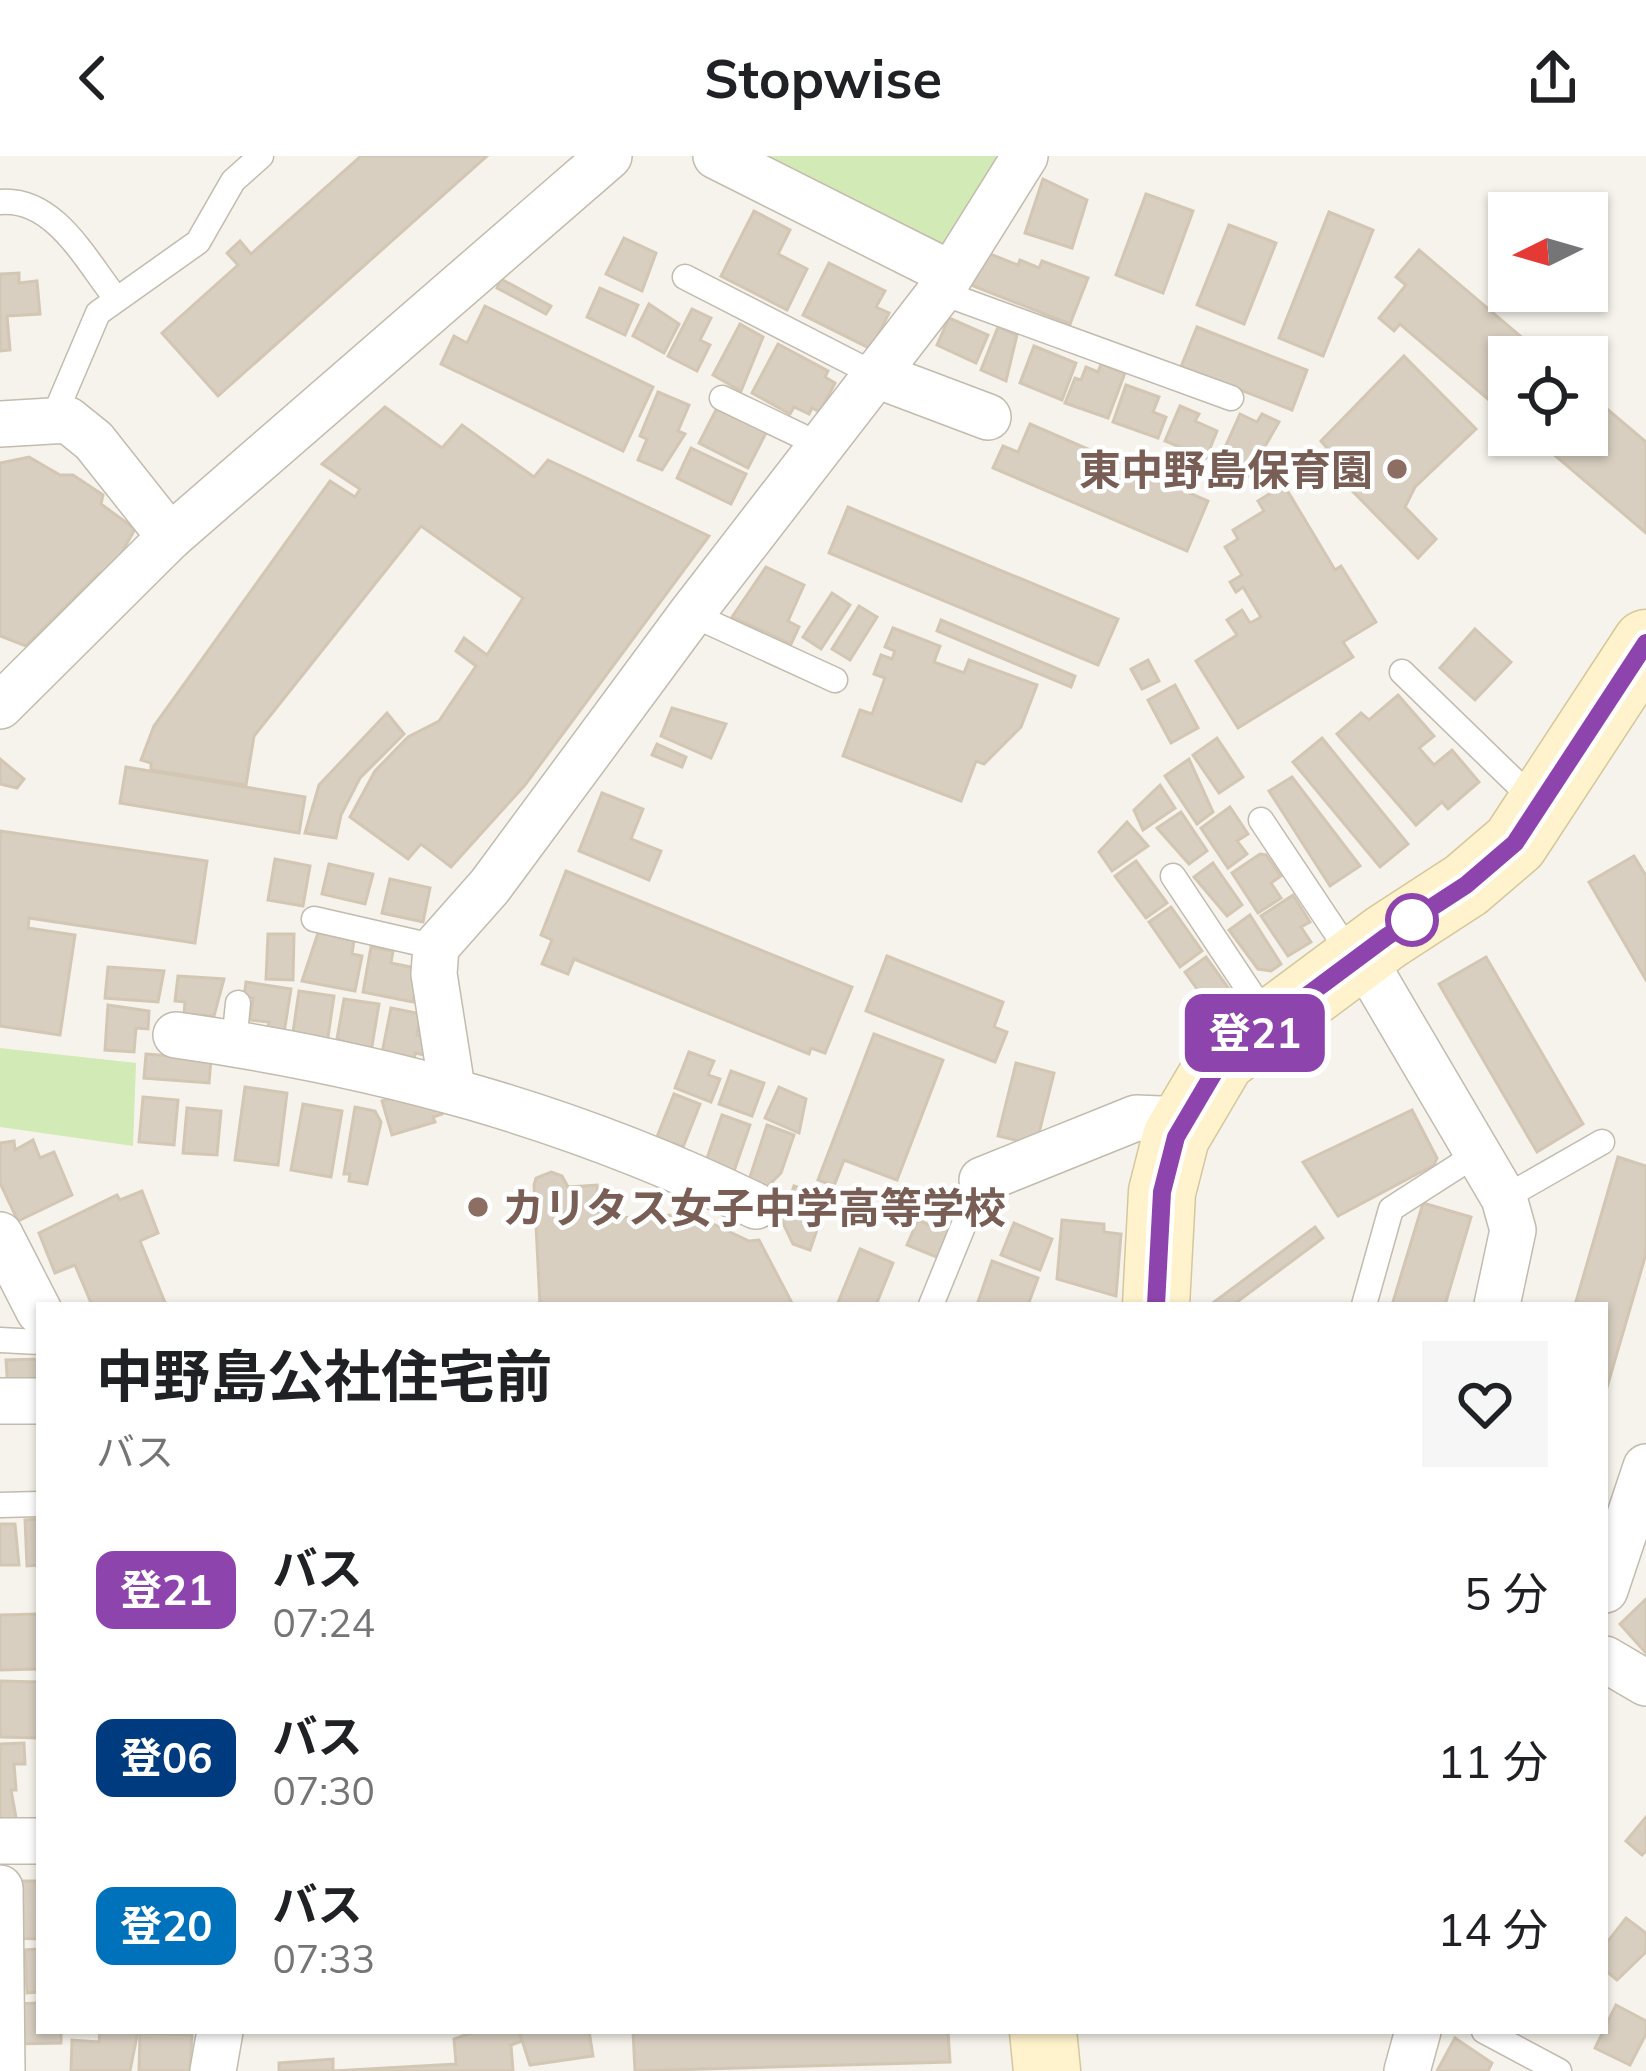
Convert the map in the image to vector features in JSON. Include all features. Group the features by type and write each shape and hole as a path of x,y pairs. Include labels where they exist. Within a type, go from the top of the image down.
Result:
{"street":[{"path":"0,706 170,537 609,156"},
{"path":"716,156 946,283"},
{"path":"452,1088 434,974 436,946 490,886 691,614 946,283 1025,156"},
{"path":"874,374 988,417"},
{"path":"0,424 68,420 94,441 170,537"},
{"path":"1156,1302 1162,1192 1185,1120 1222,1059 1269,1021 1466,885 1515,843 1645,650"},
{"path":"1358,958 1504,1198 1513,1230 1498,1302"},
{"path":"176,1035 236,1023 646,1152 756,1205"},
{"path":"982,1180 1136,1118 1185,1120"},
{"path":"0,1235 36,1305"},
{"path":"0,1401 36,1401"},
{"path":"1608,1577 1630,1483"},
{"path":"1608,1661 1646,1683"},
{"path":"0,1841 36,1841"},
{"path":"0,1888 2,2071"},
{"path":"213,2071 219,2034"},
{"path":"1043,2034 1047,2071"},
{"path":"1407,2071 1417,2034"}],"lane":[{"path":"52,421 98,314 115,297 142,287 198,242 233,182 261,156"},
{"path":"0,202 23,200 58,224 115,297"},
{"path":"686,278 874,374"},
{"path":"946,283 1231,398"},
{"path":"722,398 820,445"},
{"path":"691,614 835,680"},
{"path":"1402,672 1539,805"},
{"path":"1262,820 1358,958"},
{"path":"1173,876 1269,1021"},
{"path":"314,920 436,946"},
{"path":"1504,1198 1602,1142"},
{"path":"1365,1302 1391,1209 1475,1155"},
{"path":"932,1302 982,1180"},
{"path":"0,1340 36,1342"},
{"path":"0,1505 36,1504"},
{"path":"1490,2034 1559,2071"}],"green space":[{"path":"756,156 996,156 996,171 946,246"},
{"path":"0,1048 136,1063 133,1146 0,1127"}],"building":[{"path":"361,156 487,156 218,396 162,333 238,265 227,253 240,241 251,254"},
{"path":"1043,179 1087,200 1072,248 1025,233"},
{"path":"1146,194 1193,211 1163,293 1116,275"},
{"path":"754,211 790,230 778,254 807,269 787,310 721,276"},
{"path":"1329,212 1373,230 1323,356 1279,338"},
{"path":"1229,225 1276,243 1244,324 1197,305"},
{"path":"624,238 656,253 642,291 606,274"},
{"path":"1419,250 1520,336 1488,336 1488,399 1400,324 1394,331 1379,318 1406,285 1396,277"},
{"path":"990,254 1039,268 1042,261 1088,278 1070,324 971,285"},
{"path":"829,263 885,291 876,307 889,313 871,349 803,315"},
{"path":"19,273 19,283 37,281 40,314 7,316 10,350 0,351 0,274"},
{"path":"501,279 551,306 546,314 497,288"},
{"path":"600,288 638,305 625,335 587,317"},
{"path":"649,304 679,324 664,353 633,336"},
{"path":"485,306 653,387 623,451 441,364 454,336 467,343"},
{"path":"692,309 711,318 700,340 710,345 697,371 668,356"},
{"path":"949,318 988,335 976,363 937,345"},
{"path":"740,324 763,337 741,391 713,375"},
{"path":"998,327 1017,335 1006,381 981,370"},
{"path":"1197,327 1307,370 1292,410 1181,367"},
{"path":"778,344 828,371 825,377 835,383 820,412 812,408 809,414 794,407 790,414 752,393"},
{"path":"1034,346 1076,363 1062,400 1020,383"},
{"path":"1404,356 1476,429 1415,487 1405,507 1436,539 1418,558 1318,456 1327,448 1321,441"},
{"path":"1101,364 1125,373 1108,418 1065,403 1075,378 1081,380 1086,367 1098,372"},
{"path":"1126,385 1159,397 1153,412 1166,417 1158,438 1113,422"},
{"path":"658,392 689,405 678,431 685,434 662,470 638,460 647,439 640,436"},
{"path":"718,406 767,431 748,468 699,443"},
{"path":"1180,406 1199,414 1195,421 1217,431 1206,458 1165,441"},
{"path":"385,407 442,448 462,425 534,477 548,460 709,536 525,785 451,867 421,844 408,859 350,817 375,771 408,737 439,721 476,666 456,651 464,638 487,655 523,598 421,526 254,736 246,785 151,770 151,763 141,760 154,726 330,481 355,497 360,489 322,464"},
{"path":"1608,410 1646,442 1646,533 1556,456 1608,456"},
{"path":"1240,414 1257,422 1262,414 1279,422 1248,476 1218,463"},
{"path":"1030,424 1208,501 1187,551 993,468 1003,446 1018,452"},
{"path":"691,448 746,474 731,504 677,478"},
{"path":"29,457 60,475 73,475 103,495 101,504 135,529 112,570 98,574 26,646 0,636 0,463"},
{"path":"1284,485 1335,570 1341,566 1376,622 1343,642 1353,657 1238,728 1196,661 1237,635 1227,620 1242,610 1250,623 1261,617 1243,587 1236,592 1230,582 1242,575 1225,547 1238,539 1233,530 1264,511 1258,501"},
{"path":"848,507 1118,619 1098,665 829,553"},
{"path":"766,567 804,585 788,621 799,627 791,644 732,617"},
{"path":"832,593 850,605 821,649 803,637"},
{"path":"859,606 877,617 850,660 832,649"},
{"path":"941,620 1075,676 1071,687 937,631"},
{"path":"893,628 940,646 934,662 964,673 969,660 1037,685 1021,727 984,764 976,761 961,801 843,756 860,710 872,714 885,678 874,674 881,655 892,659 895,651 885,647"},
{"path":"1475,629 1511,662 1475,700 1440,668"},
{"path":"1148,660 1159,681 1142,689 1131,669"},
{"path":"1175,685 1198,728 1171,743 1148,700"},
{"path":"1398,695 1434,736 1419,748 1434,765 1452,750 1479,782 1448,809 1442,802 1416,825 1337,734 1361,713 1369,720"},
{"path":"672,708 726,724 711,758 661,736"},
{"path":"387,713 404,734 360,778 341,815 336,838 305,833 319,785"},
{"path":"1217,738 1243,777 1219,793 1193,755"},
{"path":"1322,738 1408,844 1380,867 1293,762"},
{"path":"657,744 686,757 682,767 652,755"},
{"path":"0,759 24,779 17,788 0,784"},
{"path":"1189,759 1213,812 1197,824 1165,776"},
{"path":"126,767 305,797 299,833 120,803"},
{"path":"1292,777 1360,866 1330,886 1269,791"},
{"path":"1160,785 1175,808 1143,830 1134,810"},
{"path":"602,793 643,809 631,839 661,851 649,880 579,851"},
{"path":"1230,807 1248,834 1237,841 1247,854 1228,868 1201,828"},
{"path":"1181,812 1207,851 1189,864 1157,828"},
{"path":"1127,822 1148,846 1112,871 1099,852"},
{"path":"0,831 207,861 195,943 29,918 28,928 75,935 60,1035 0,1026"},
{"path":"1260,854 1266,855 1281,876 1271,883 1281,898 1258,913 1232,873"},
{"path":"1634,856 1646,876 1646,980 1589,882"},
{"path":"275,859 310,866 303,906 268,900"},
{"path":"1136,861 1167,903 1146,918 1115,876"},
{"path":"1213,863 1242,905 1227,916 1194,877"},
{"path":"329,864 373,874 365,904 322,894"},
{"path":"566,871 852,987 825,1053 811,1048 809,1054 574,959 568,974 542,964 552,940 541,935"},
{"path":"390,879 430,888 423,922 382,913"},
{"path":"1293,895 1310,922 1301,927 1311,942 1288,956 1261,916"},
{"path":"1171,907 1202,951 1180,967 1149,922"},
{"path":"1250,915 1281,964 1271,971 1258,969 1229,930"},
{"path":"318,933 354,940 352,954 362,956 355,991 302,981"},
{"path":"268,934 294,934 293,980 266,979"},
{"path":"371,947 393,951 391,963 420,969 413,1002 363,992"},
{"path":"887,956 1003,1002 994,1027 1007,1032 995,1062 866,1011"},
{"path":"1206,957 1232,993 1226,997 1231,1003 1215,1014 1185,972"},
{"path":"1486,957 1583,1124 1537,1152 1439,984"},
{"path":"108,967 164,971 158,1002 105,998"},
{"path":"178,976 224,979 214,1016 184,1014 185,1002 175,1001"},
{"path":"246,982 291,989 284,1033 267,1030 269,1022 250,1020 253,998 244,997"},
{"path":"299,991 334,996 327,1044 293,1032"},
{"path":"344,999 379,1004 371,1052 337,1039"},
{"path":"108,1005 149,1011 148,1029 136,1028 134,1052 105,1050"},
{"path":"391,1008 421,1014 417,1035 428,1037 424,1055 415,1053 414,1064 381,1058"},
{"path":"874,1034 943,1060 897,1180 844,1160 834,1186 818,1180"},
{"path":"689,1052 714,1061 708,1075 720,1079 711,1102 675,1088"},
{"path":"146,1054 211,1059 209,1083 144,1078"},
{"path":"1016,1063 1054,1073 1036,1145 998,1136"},
{"path":"731,1071 764,1083 752,1116 719,1104"},
{"path":"245,1087 287,1093 278,1165 235,1160"},
{"path":"779,1087 806,1099 799,1133 765,1118"},
{"path":"674,1094 700,1104 683,1147 657,1137"},
{"path":"398,1096 438,1103 442,1114 433,1117 435,1122 392,1135 382,1101"},
{"path":"143,1097 178,1100 174,1145 139,1142"},
{"path":"303,1104 342,1111 331,1177 291,1170"},
{"path":"355,1107 375,1111 381,1122 367,1184 349,1181 350,1174 344,1174"},
{"path":"187,1108 221,1111 217,1155 183,1153"},
{"path":"1412,1110 1437,1158 1434,1165 1338,1216 1303,1162"},
{"path":"722,1115 750,1125 733,1174 705,1164"},
{"path":"767,1125 794,1135 781,1173 765,1189 748,1183"},
{"path":"33,1140 40,1158 54,1152 72,1195 18,1221 0,1183 0,1143 14,1141 15,1150"},
{"path":"1618,1157 1646,1166 1646,1254 1608,1384 1608,1302 1576,1302"},
{"path":"551,1172 562,1176 568,1187 597,1185 599,1219 692,1214 749,1241 759,1240 791,1302 540,1302 536,1178"},
{"path":"794,1186 828,1198 810,1250 793,1244 782,1221"},
{"path":"142,1191 158,1233 140,1241 165,1302 91,1302 75,1265 55,1273 39,1233 117,1195 120,1200"},
{"path":"1423,1203 1471,1217 1446,1302 1393,1302"},
{"path":"918,1220 939,1229 942,1222 952,1226 939,1258 907,1245"},
{"path":"1062,1220 1104,1224 1104,1232 1121,1234 1116,1296 1057,1279"},
{"path":"1014,1223 1052,1239 1040,1270 1001,1255"},
{"path":"1315,1227 1323,1238 1237,1302 1214,1302"},
{"path":"860,1249 893,1263 877,1302 838,1302"},
{"path":"992,1261 1038,1278 1029,1302 978,1302"},
{"path":"36,1359 36,1384 8,1390 6,1360"},
{"path":"36,1519 36,1565 27,1566 25,1520"},
{"path":"0,1524 15,1524 19,1565 0,1565"},
{"path":"1646,1599 1646,1653 1620,1624"},
{"path":"36,1614 36,1669 0,1670 0,1615"},
{"path":"0,1681 36,1682 36,1738 0,1737"},
{"path":"24,1743 25,1764 14,1764 16,1790 11,1790 18,1828 0,1829 0,1744"},
{"path":"1646,1817 1646,1851 1642,1855 1626,1841"},
{"path":"11,1881 36,1881 36,1939 11,1938"},
{"path":"1626,1918 1646,1933 1646,1952 1617,1980 1608,1972 1608,1941"},
{"path":"36,1949 36,1992 27,1993 25,1950"},
{"path":"36,2003 36,2034 61,2034 61,2043 15,2044 14,2004"},
{"path":"1616,2005 1646,2021 1646,2034 1630,2065 1595,2048 1602,2034 1608,2034"},
{"path":"100,2034 137,2034 130,2071 71,2071 72,2040 99,2042"},
{"path":"140,2034 192,2035 190,2071 139,2071"},
{"path":"468,2034 520,2034 522,2041 511,2045 513,2071 333,2071 456,2064 454,2039"},
{"path":"520,2034 589,2034 593,2056 530,2065"},
{"path":"633,2034 948,2034 950,2062 635,2071"},
{"path":"1455,2038 1492,2063 1488,2071 1437,2071"},
{"path":"333,2059 333,2071 279,2071 279,2063"}],"bus line":[{"name":"登21","path":"1156,1302 1162,1192 1176,1137 1222,1059 1386,937 1466,885 1515,843 1646,643"}],"place":[{"name":"東中野島保育園","path":"1397,469"},
{"name":"カリタス女子中学高等学校","path":"478,1207"}]}
